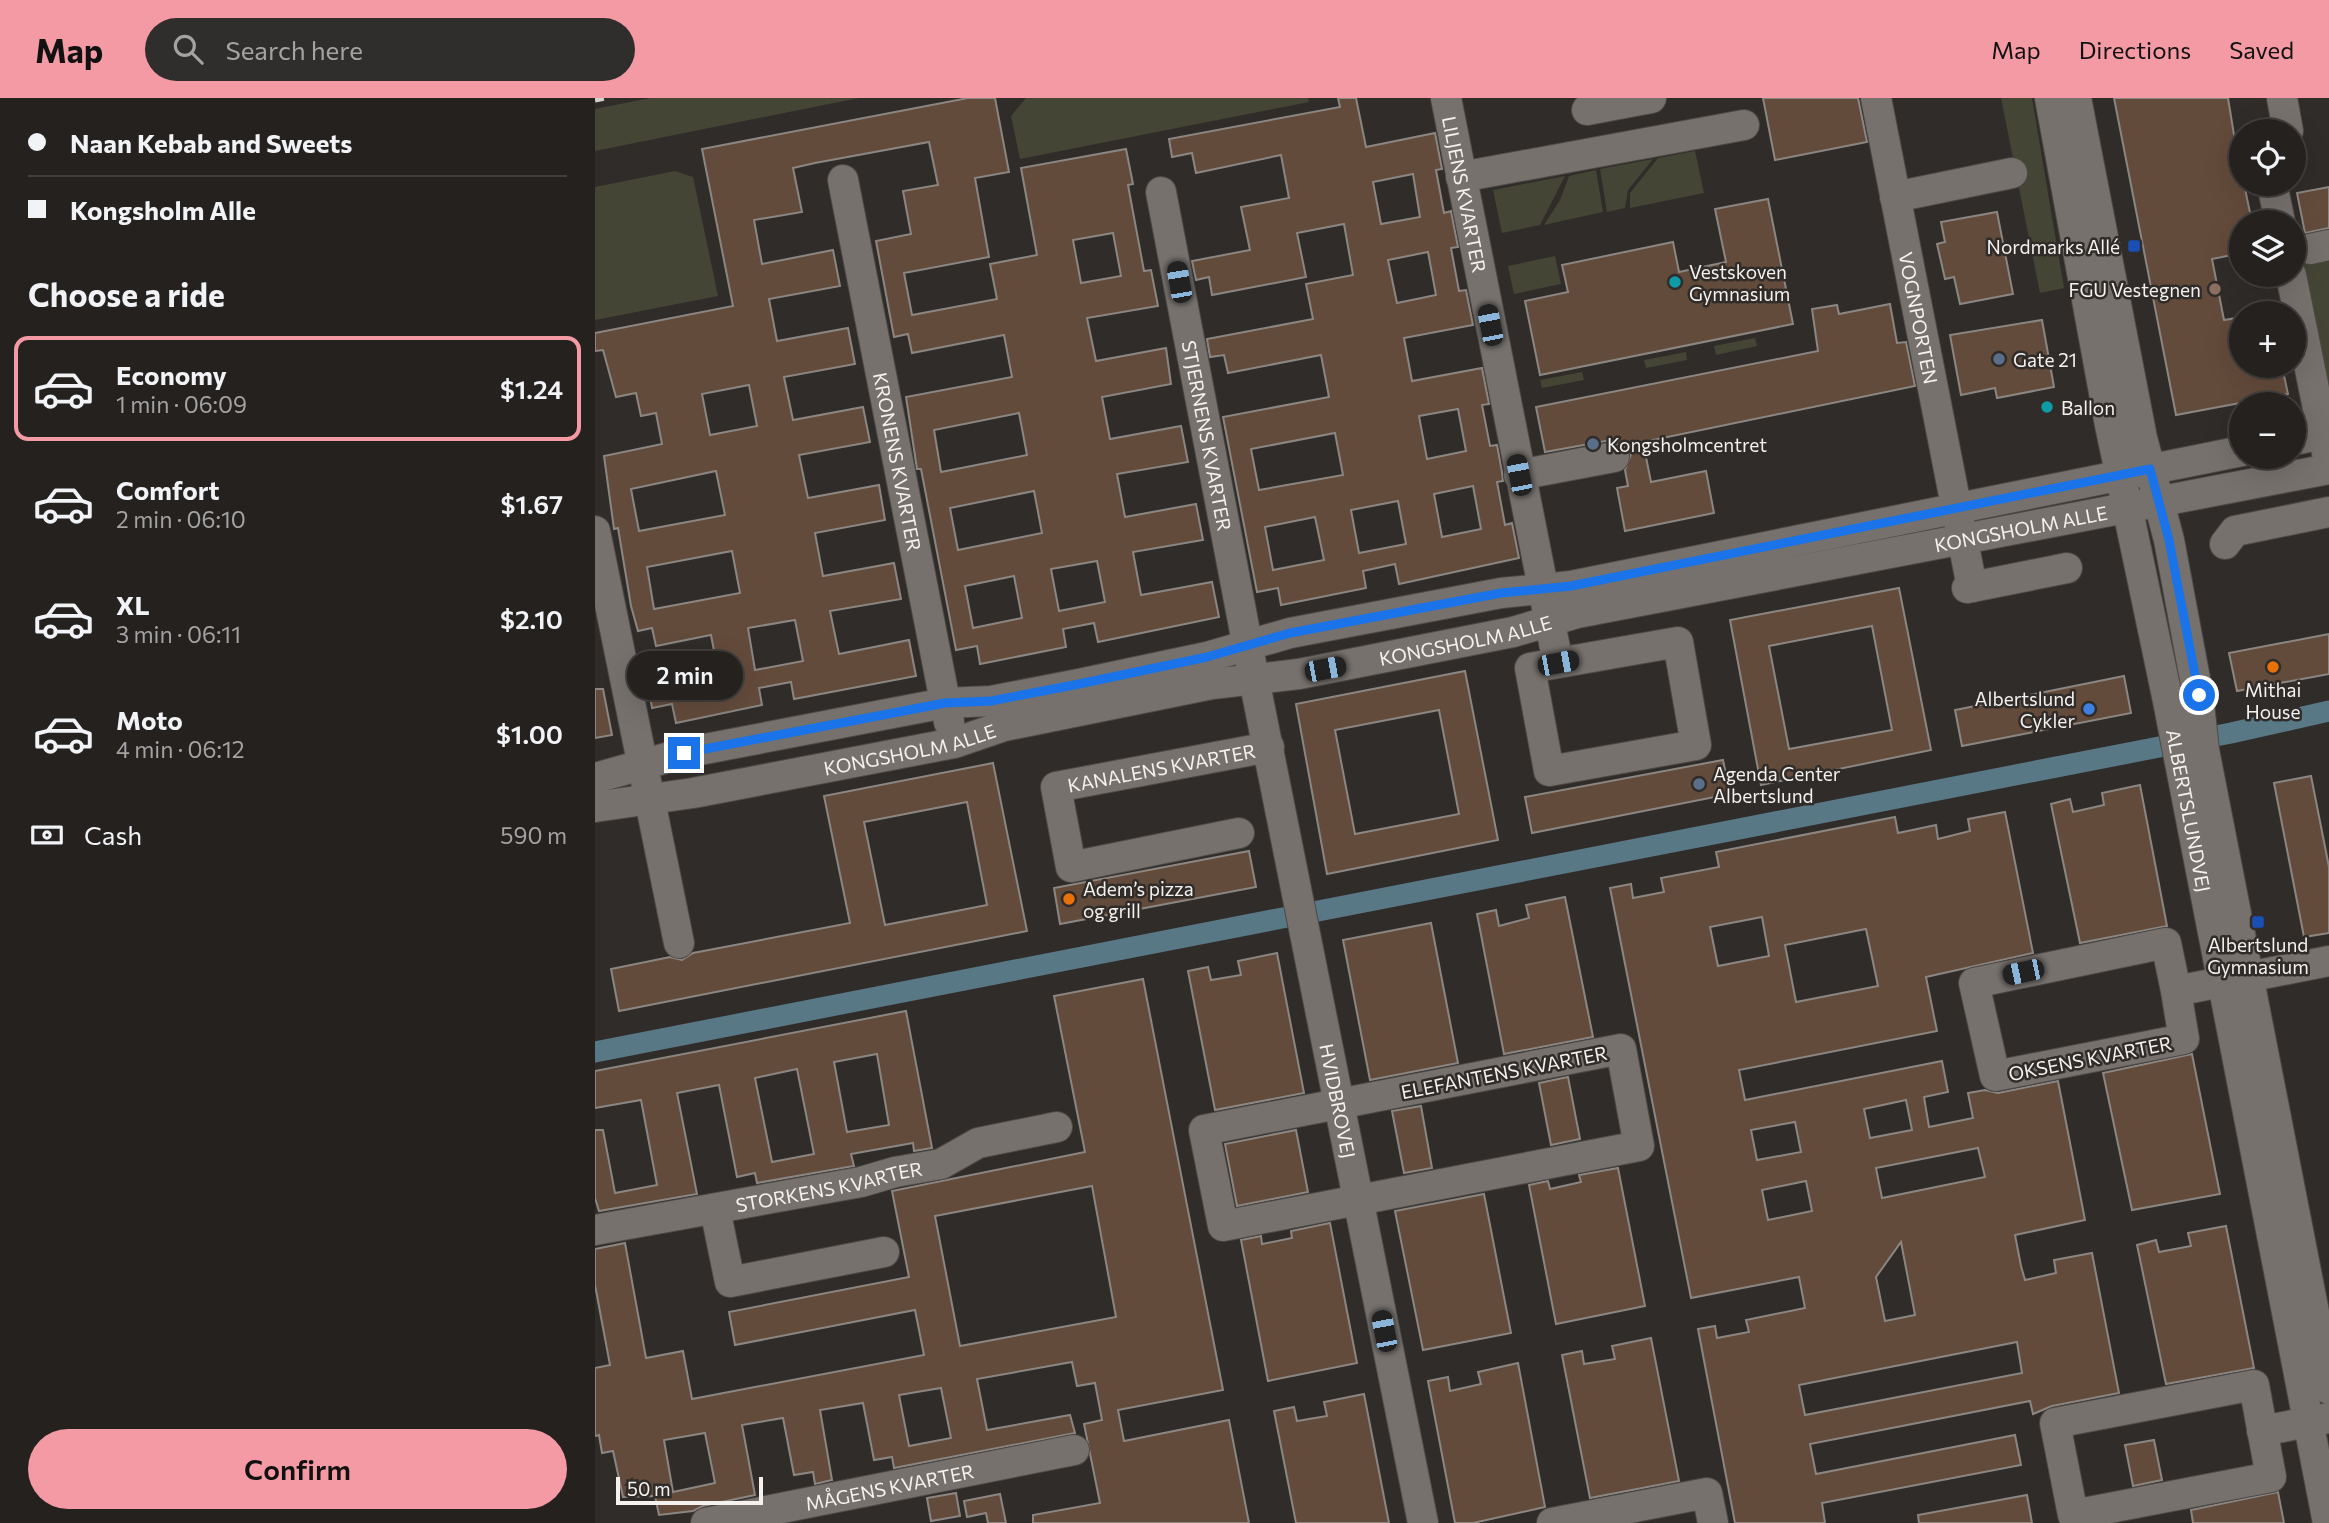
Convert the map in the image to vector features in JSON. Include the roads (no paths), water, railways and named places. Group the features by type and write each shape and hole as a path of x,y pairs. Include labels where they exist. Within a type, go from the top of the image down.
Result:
{"street":[{"name":"LILJENS KVARTER","path":"1446,98 1549,621"},
{"path":"1595,152 1586,104 1651,98"},
{"name":"VOGNPORTEN","path":"1876,98 1963,538"},
{"name":"ALBERTSLUNDVEJ","path":"2050,98 2121,474 2168,701 2192,752 2319,1420 2328,1523"},
{"name":"ALBERTSLUNDVEJ","path":"2076,98 2150,469 2199,695 2192,752"},
{"path":"2281,98 2285,119"},
{"path":"1461,177 1744,125"},
{"path":"1895,197 2012,173"},
{"name":"KRONENS KVARTER","path":"843,180 954,743"},
{"name":"STJERNENS KVARTER","path":"1161,192 1255,679"},
{"path":"2293,287 2319,443"},
{"name":"KONGSHOLM ALLE","path":"595,778 684,753 945,703 991,701 1066,687 1290,633 1501,593 1585,583 2229,454"},
{"path":"1519,475 1614,457"},
{"name":"KONGSHOLM ALLE","path":"595,807 954,743 1004,726 1212,684 1339,666 1513,632 1577,612 2329,469"},
{"path":"2225,544 2235,531 2329,512"},
{"path":"595,531 680,943"},
{"path":"1963,538 1969,588 2067,568"},
{"path":"1549,621 1558,663"},
{"path":"1678,642 1696,746 1549,771 1530,668 1558,663 1678,642"},
{"name":"HVIDBROVEJ","path":"1255,679 1423,1523"},
{"name":"KANALENS KVARTER","path":"1239,833 1071,867 1056,787 1269,747"},
{"name":"OKSENS KVARTER","path":"2167,943 2176,990 2184,1039 1994,1076 1974,983 2167,943"},
{"path":"2176,990 2329,961"},
{"name":"ALBERTSLUNDVEJ","path":"2236,979 2329,1389"},
{"name":"ELEFANTENS KVARTER","path":"1339,1104 1621,1049 1639,1146 1358,1200"},
{"path":"1339,1104 1204,1130 1220,1214 1223,1226 1358,1200"},
{"name":"STORKENS KVARTER","path":"595,1230 861,1182 941,1164 978,1143 1057,1127"},
{"path":"715,1209 730,1282 884,1252"},
{"path":"2253,1385 2262,1430 2271,1477 2073,1515 2055,1423 2253,1385"},
{"path":"2262,1430 2319,1420"},
{"name":"MÅGENS KVARTER","path":"706,1523 1074,1450"},
{"path":"1552,1523 1707,1493 1713,1523"}],"waterway":[{"path":"595,1052 2231,733 2329,711"}],"railway":[{"path":"595,100 606,98"}],"place":[{"name":"Nordmarks Allé","path":"2134,246"},
{"name":"Vestskoven Gymnasium","path":"1675,282"},
{"name":"FGU Vestegnen","path":"2215,289"},
{"name":"Gate 21","path":"1999,359"},
{"name":"Ballon","path":"2047,407"},
{"name":"Kongsholmcentret","path":"1593,444"},
{"name":"Mithai House","path":"2273,667"},
{"name":"Albertslund Cykler","path":"2089,709"},
{"name":"Agenda Center Albertslund","path":"1699,784"},
{"name":"Adem’s pizza og grill","path":"1069,899"},
{"name":"Albertslund Gymnasium","path":"2258,922"}]}
